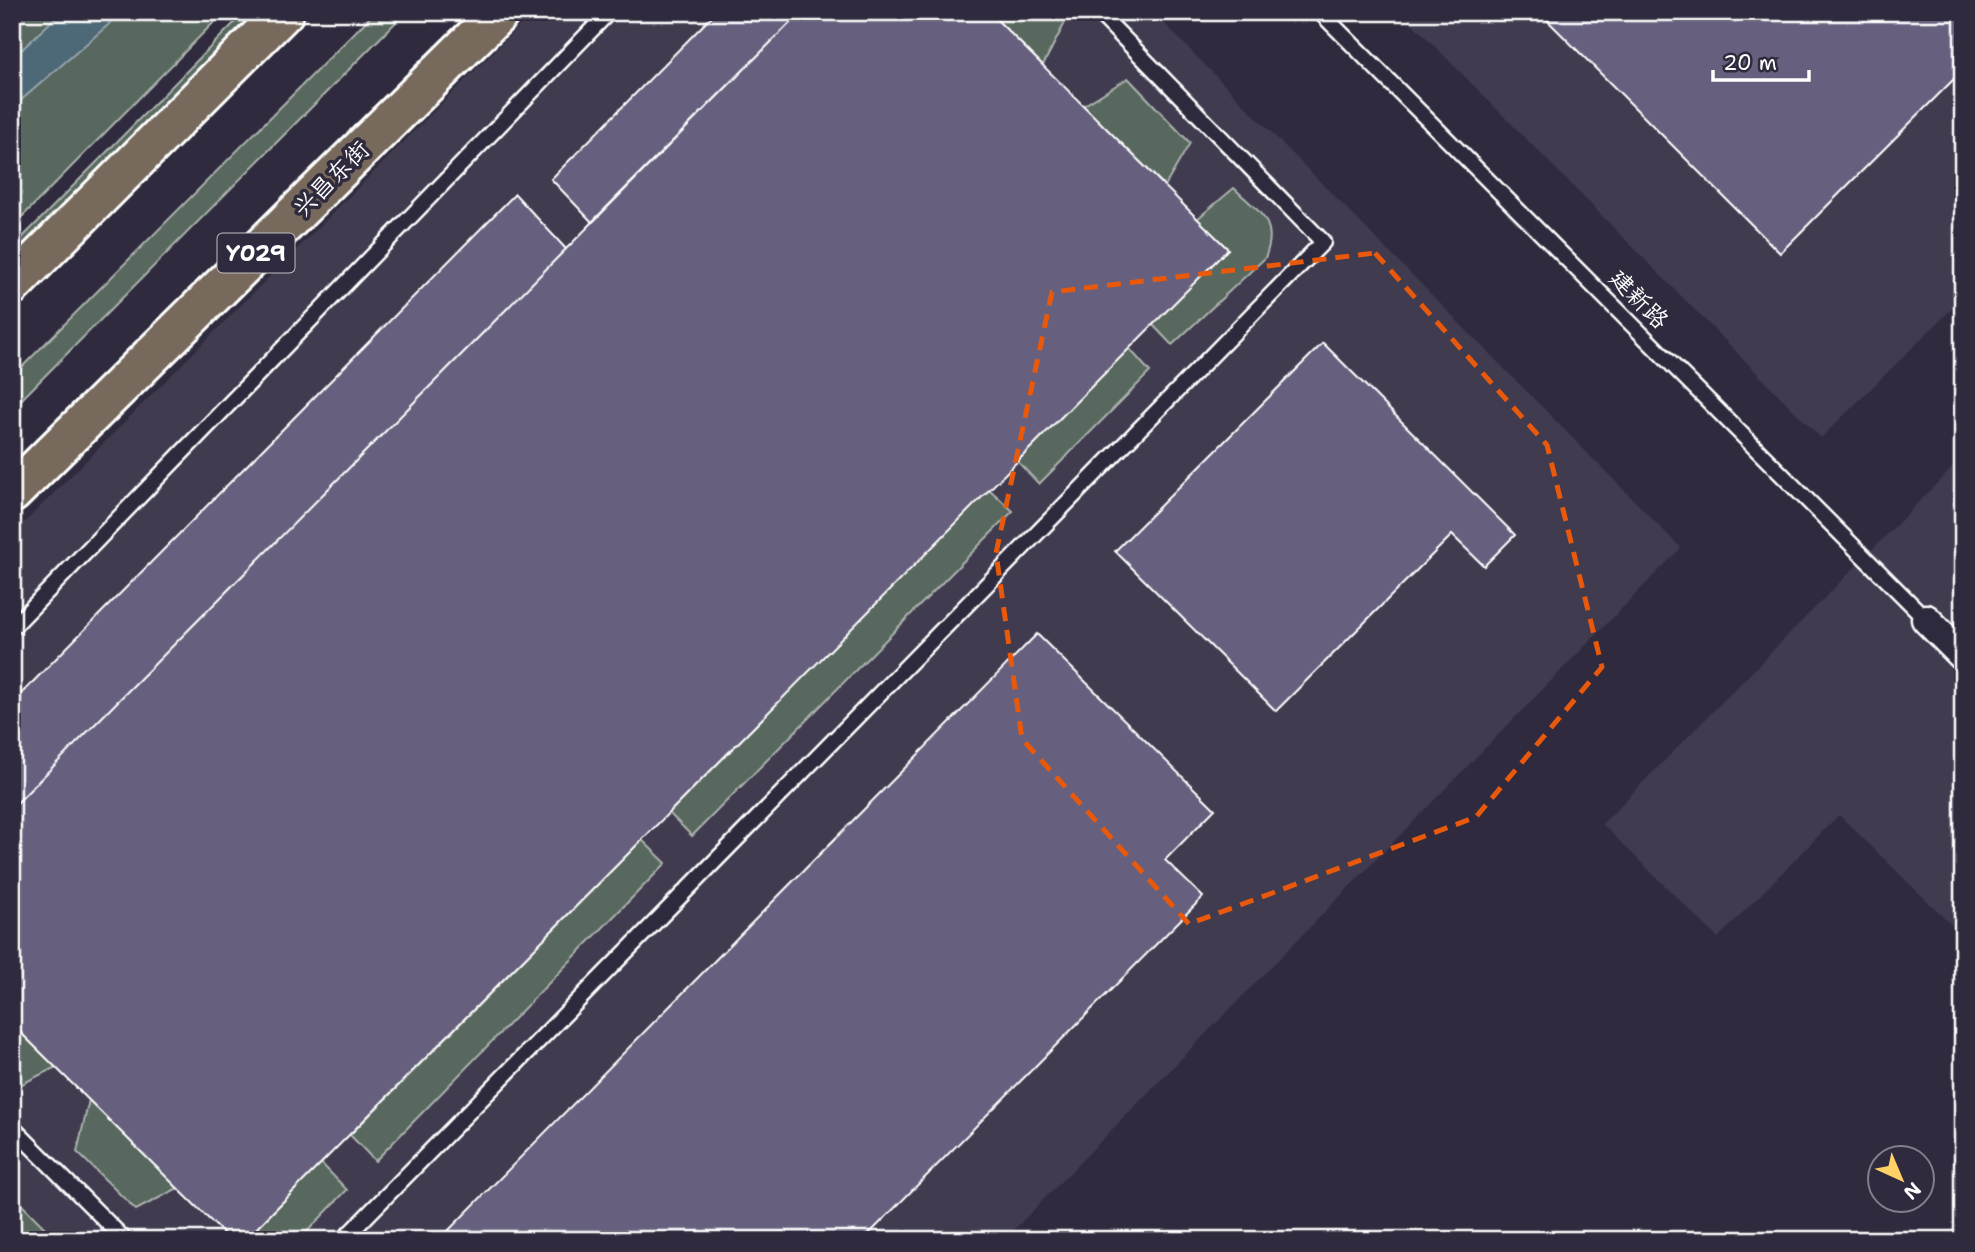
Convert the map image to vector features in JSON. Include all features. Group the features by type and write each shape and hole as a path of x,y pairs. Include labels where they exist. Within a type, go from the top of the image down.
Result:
{"main road":[{"path":"12,285 284,12"},
{"name":"兴昌东街","path":"12,493 500,12"}],"street":[{"path":"1926,619 1963,656"}],"lane":[{"path":"12,628 609,12"},
{"path":"344,1240 1323,242 1098,12"},
{"name":"建新路","path":"1320,12 1926,619"},
{"path":"12,1127 125,1240"}],"highlighted area":[{"path":"1375,253 1547,445 1602,667 1476,817 1189,924 1022,739 996,553 1052,292"}],"shaded area":[{"path":"533,12 1153,12 1681,548 1004,1240 55,1240 12,1197 12,535"},
{"path":"1401,12 1963,12 1963,298 1821,438"},
{"path":"1963,457 1963,936 1839,815 1718,938 1602,824"}],"green space":[{"path":"12,12 224,12 12,227"},
{"path":"245,12 260,12 12,265 12,248"},
{"path":"375,12 406,12 12,409 12,377"},
{"path":"989,12 1066,12 1069,15 1043,65"},
{"path":"1128,78 1190,143 1165,186 1083,106"},
{"path":"1234,188 1258,211 1268,226 1270,235 1265,258 1172,345 1152,324 1228,249 1197,219"},
{"path":"1129,348 1150,372 1039,484 1017,461"},
{"path":"989,489 1013,511 692,836 669,813"},
{"path":"642,840 666,863 375,1161 350,1135"},
{"path":"12,1024 56,1067 12,1089"},
{"path":"89,1100 178,1188 136,1210 77,1152"},
{"path":"321,1163 347,1190 299,1240 245,1240"},
{"path":"12,1195 57,1240 12,1240"}],"water":[{"path":"61,12 118,12 108,25 12,108 12,59"}],"building":[{"path":"716,12 801,12 592,222 551,179"},
{"path":"801,12 989,12 1228,249 245,1240 230,1240 12,1024 12,808"},
{"path":"1539,12 1963,12 1963,70 1780,253"},
{"path":"515,194 566,249 12,808 12,703"},
{"path":"1323,343 1515,535 1484,566 1452,535 1276,711 1115,551"},
{"path":"1037,634 1215,809 1165,860 1203,897 863,1240 439,1240"}]}
